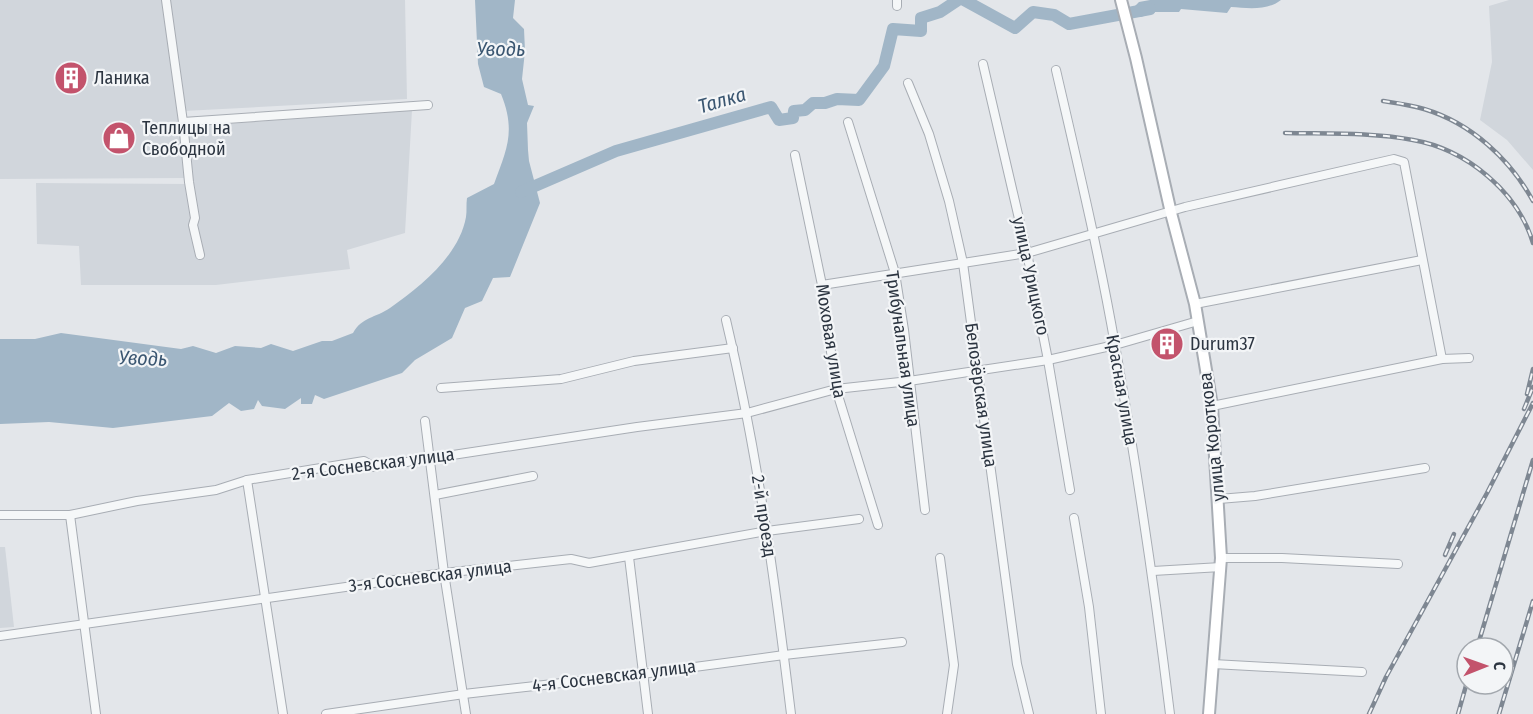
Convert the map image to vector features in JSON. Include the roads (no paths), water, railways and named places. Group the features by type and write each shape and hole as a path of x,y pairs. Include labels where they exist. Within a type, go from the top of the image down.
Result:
{"main road":[{"name":"улица Короткова","path":"1121,0 1195,304 1212,406 1221,563 1209,714"}],"street":[{"path":"166,0 195,218 193,225 200,255"},
{"name":"улица Урицкого","path":"983,64 1027,253 1070,490"},
{"name":"Красная улица","path":"1056,70 1094,235 1115,345 1153,571 1170,714"},
{"name":"Белозёрская улица","path":"908,83 929,134 949,201 963,263 1017,664 1029,714"},
{"path":"183,122 428,105"},
{"name":"Трибунальная улица","path":"848,122 895,273 925,510"},
{"name":"Моховая улица","path":"795,155 822,285 836,389 878,525"},
{"path":"822,285 1027,253 1171,213 1185,207 1394,159 1404,162 1442,359"},
{"path":"1195,304 1422,260"},
{"name":"2-й проезд","path":"726,320 747,413 767,531 791,714"},
{"name":"2-я Сосневская улица","path":"0,515 70,515 137,501 216,490 247,480 364,461 374,467 637,427 747,413 836,389 977,372 1048,360 1115,345 1198,321"},
{"path":"441,388 561,379 634,361 733,348"},
{"path":"1212,406 1442,359 1469,358"},
{"path":"425,421 444,573 466,714"},
{"path":"1219,500 1425,468"},
{"name":"2-я Сосневская улица","path":"435,495 533,476"},
{"path":"247,480 283,714"},
{"path":"70,515 96,714"},
{"path":"1074,518 1089,607 1101,714"},
{"name":"3-я Сосневская улица","path":"0,636 444,573 571,559 589,563 767,531 859,519"},
{"path":"629,557 648,714"},
{"path":"940,558 954,665 947,714"},
{"path":"1153,571 1282,558 1398,564"},
{"name":"4-я Сосневская улица","path":"326,714 464,694 642,674 784,654 902,642"},
{"path":"1213,664 1362,672"}],"water":[{"name":"Уводь","path":"475,0 515,0 513,18 524,29 525,51 522,79 528,105 534,106 527,123 528,150 540,203 510,277 493,278 482,301 465,308 452,338 415,360 402,373 324,399 315,395 312,404 301,404 301,398 285,409 262,406 258,400 254,409 241,411 229,403 212,416 113,428 49,422 0,424 0,339 35,339 61,333 181,349 193,346 216,353 235,346 261,348 271,344 293,351 353,333 360,324 390,308 414,290 437,269 455,245 466,217 467,198 494,184 506,150 509,130 506,107 501,94 484,87 478,64"},
{"path":"1150,0 1281,0 1263,7 1231,7 1227,13 1181,9 1179,12 1155,12 1136,17 1134,7 1139,2"}],"waterway":[{"name":"Талка","path":"521,192 616,151 771,107 779,120 793,118 794,111 805,110 813,103 825,103 837,99 859,100 884,66 893,29 921,31 921,18 940,12 958,0"},
{"name":"Талка","path":"964,0 1015,28 1033,12 1054,15 1069,24 1150,9"}],"railway":[{"path":"1383,101 1424,109 1458,123 1488,144 1501,157 1533,201"},
{"path":"1285,133 1397,137 1433,145 1452,153 1470,163 1502,190 1526,224 1533,243"},
{"path":"1527,394 1533,369"},
{"path":"1524,409 1533,387"},
{"path":"1369,714 1386,677 1487,493 1533,403"},
{"path":"1481,636 1533,460"},
{"path":"1445,555 1454,534"},
{"path":"1499,714 1533,601"},
{"path":"1458,714 1463,696"}],"place":[{"name":"Ланика","path":"71,78"},
{"name":"Теплицы на Свободной","path":"119,138"},
{"name":"Durum37","path":"1167,344"}]}
